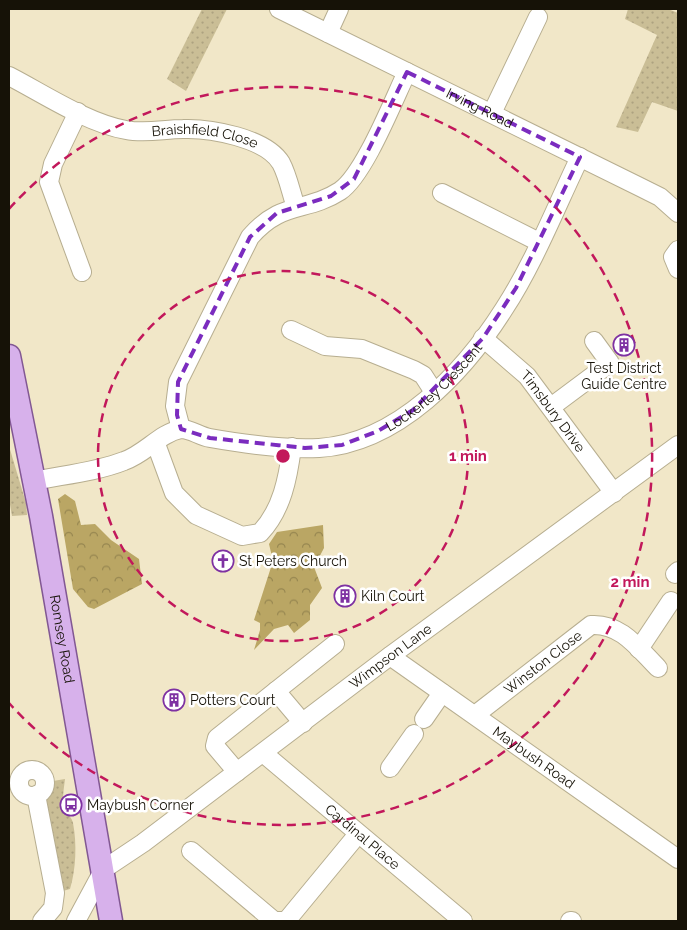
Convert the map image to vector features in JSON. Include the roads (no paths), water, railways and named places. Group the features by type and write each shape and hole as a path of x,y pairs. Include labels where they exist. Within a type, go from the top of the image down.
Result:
{"main road":[{"name":"Romsey Road","path":"9,356 13,392 34,481 104,869 111,921"}],"street":[{"name":"Irving Road","path":"279,9 660,197 678,213"},
{"path":"328,33 339,9"},
{"path":"492,113 538,17"},
{"path":"34,481 124,461 181,429 175,406 178,382 243,248 268,219 296,206 331,196 354,179 407,72"},
{"name":"Braishfield Close","path":"9,76 78,112 128,131 202,130 250,142 266,149 281,164 296,206"},
{"path":"78,112 53,164 49,182 82,272"},
{"name":"Lockerley Crescent","path":"181,429 210,438 292,447 332,446 366,437 397,421 434,392 483,338 511,298 580,157"},
{"path":"442,193 539,242"},
{"path":"678,250 673,257 678,269"},
{"path":"291,330 326,346 362,349 414,370 423,375 434,392"},
{"name":"Timsbury Drive","path":"483,338 527,376 614,492"},
{"path":"551,407 610,363 594,341"},
{"path":"156,444 174,493 196,515 242,536 260,533 278,508 287,480 292,447"},
{"name":"Wimpson Lane","path":"104,869 144,843 390,656 678,445"},
{"path":"639,649 671,601"},
{"name":"Winston Close","path":"475,715 591,624 604,624 622,633 658,668"},
{"path":"237,772 215,746 217,738 335,644"},
{"name":"Maybush Road","path":"390,656 678,859"},
{"path":"276,691 303,723"},
{"path":"424,719 442,693"},
{"path":"390,768 414,734"},
{"name":"Cardinal Place","path":"263,752 463,921"},
{"path":"14,785 26,772 35,770 40,772 45,783 42,790 36,795 56,893 53,908 42,921"},
{"path":"190,852 274,921 287,921 358,834"},
{"path":"76,921 104,869"}],"place":[{"name":"Test District Guide Centre","path":"624,345"},
{"name":"St Peters Church","path":"223,561"},
{"name":"Kiln Court","path":"345,596"},
{"name":"Potters Court","path":"174,700"},
{"name":"Maybush Corner","path":"71,805"}]}
